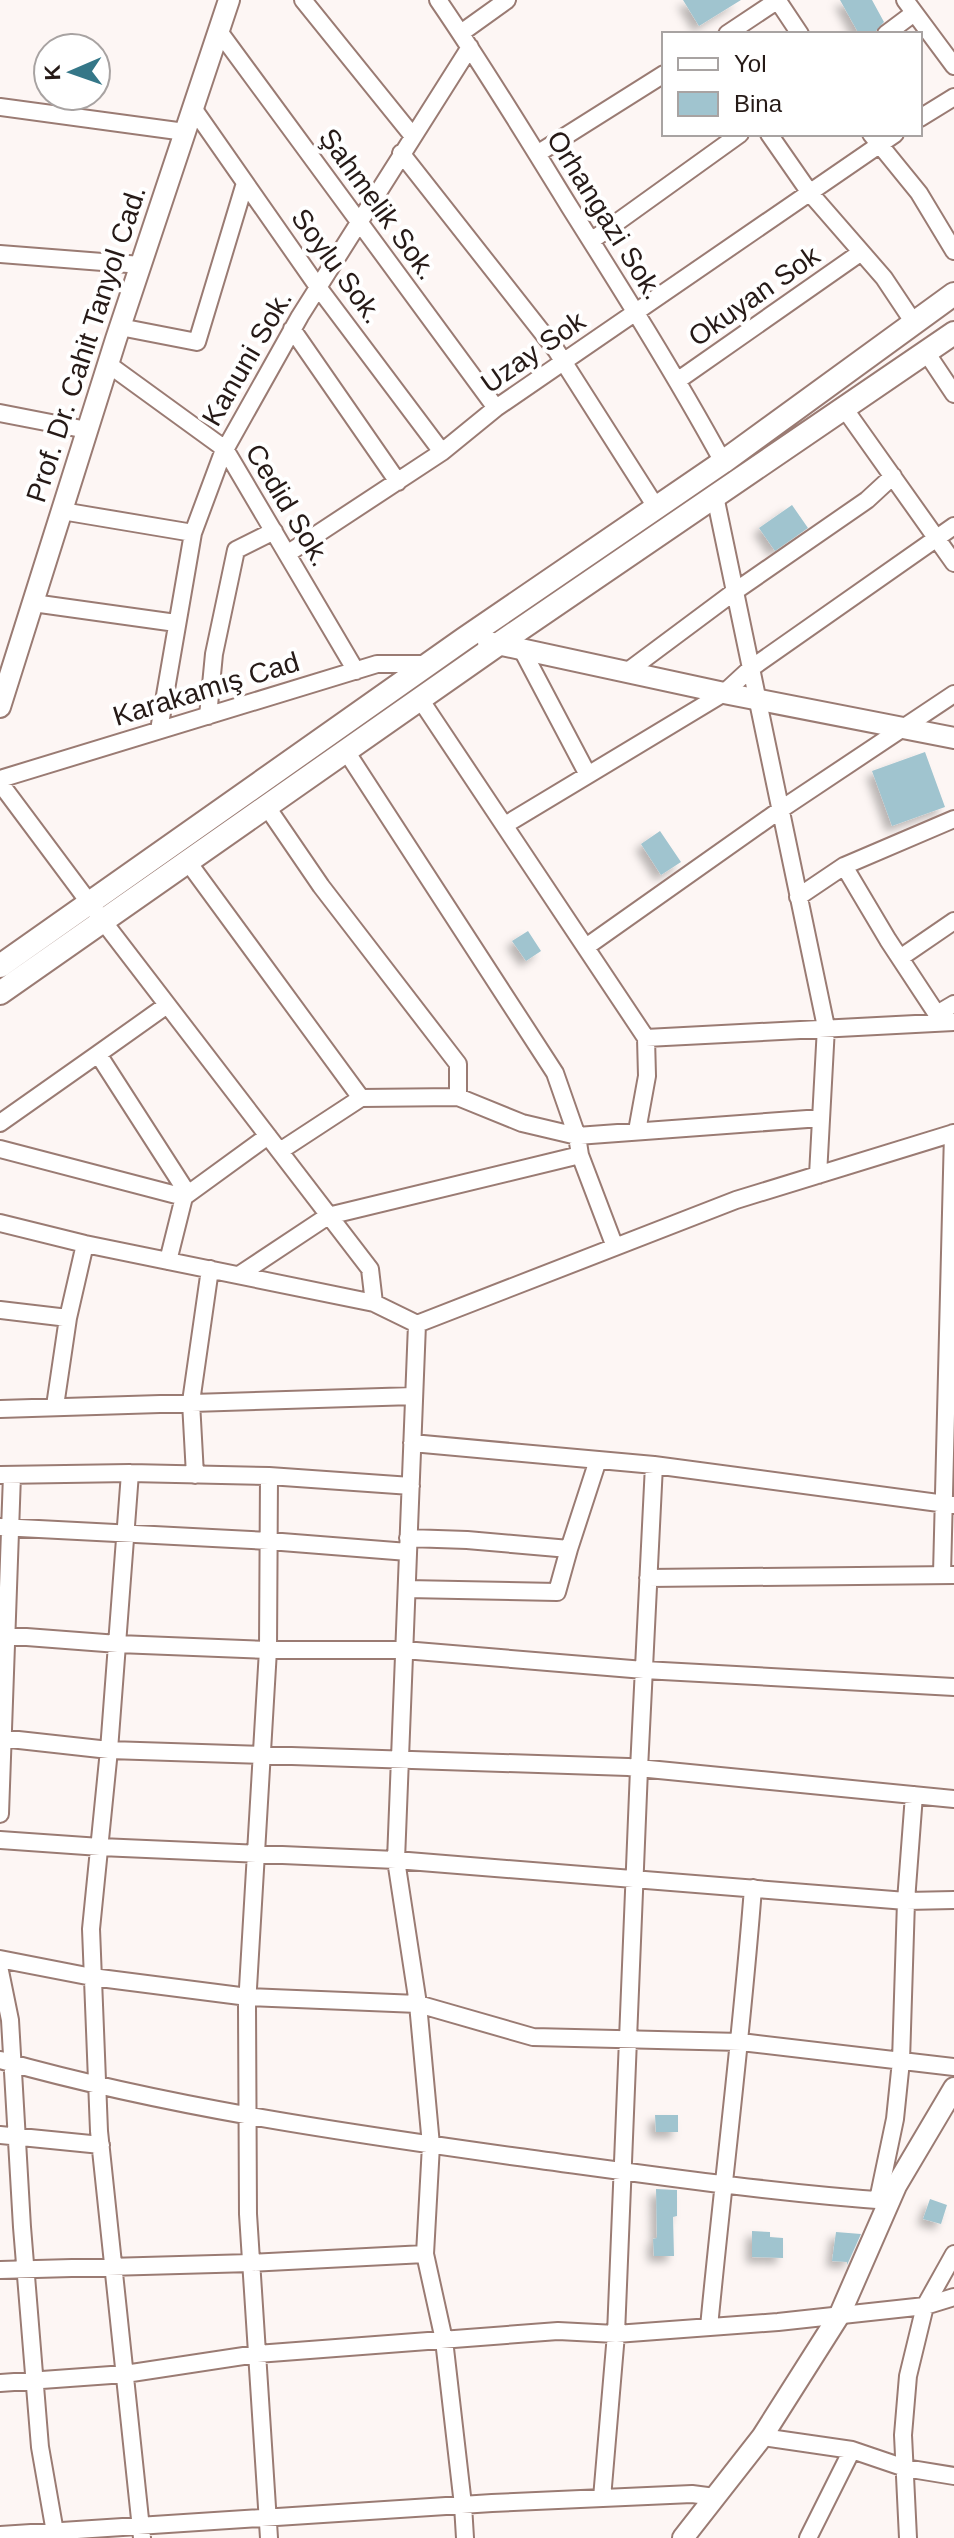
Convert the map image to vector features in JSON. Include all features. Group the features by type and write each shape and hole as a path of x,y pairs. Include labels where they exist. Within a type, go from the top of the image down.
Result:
{"main road":[{"path":"0,993 96,912 429,664 723,462 954,294"},
{"path":"0,966 188,862 420,699 511,645 715,496 954,333"}],"street":[{"name":"Prof. Dr. Cahit Tanyol Cad.","path":"0,707 108,364 229,0"},
{"path":"303,0 412,135"},
{"name":"Orhangazi Sok.","path":"438,0 636,313 723,462"},
{"path":"465,40 507,0"},
{"path":"730,32 778,0 799,32"},
{"path":"888,32 910,6 954,66"},
{"name":"Şahmelik Sok.","path":"218,30 496,408"},
{"name":"Kanuni Sok.","path":"159,730 193,533 225,449 292,329 412,135 465,40"},
{"path":"537,154 662,75"},
{"path":"922,117 954,97"},
{"path":"0,107 185,132"},
{"name":"Soylu Sok.","path":"193,108 318,287 442,452"},
{"path":"591,241 737,136"},
{"path":"770,136 810,193 884,278 914,323"},
{"path":"875,140 919,193 954,251"},
{"name":"Uzay Sok","path":"287,554 442,452 496,408 810,193 875,140"},
{"path":"401,153 564,363 656,507"},
{"path":"120,327 197,342 245,183"},
{"name":"Okuyan Sok","path":"677,381 860,253"},
{"path":"0,254 141,265"},
{"path":"292,329 398,482"},
{"path":"926,352 954,394"},
{"name":"Cedid Sok.","path":"108,364 225,449 356,671"},
{"path":"844,408 954,563"},
{"path":"0,413 87,430"},
{"path":"628,671 734,592 867,500 893,476"},
{"path":"715,496 826,1027 818,1175"},
{"path":"62,511 193,533"},
{"path":"505,825 724,693 750,669 954,526"},
{"path":"208,716 214,654 236,550 274,531"},
{"path":"33,603 176,623"},
{"path":"464,639 511,645 724,693 954,738"},
{"path":"511,645 588,775"},
{"name":"Karakamış Cad","path":"0,781 377,664 429,664"},
{"path":"586,947 780,810 954,694"},
{"path":"420,699 646,1038 647,1076 637,1131"},
{"path":"346,751 555,1073 577,1136 580,1155 615,1247"},
{"path":"0,781 96,912 370,1269 374,1303"},
{"path":"267,807 321,886 458,1064 458,1097"},
{"path":"798,897 844,866 954,819"},
{"path":"188,862 361,1098"},
{"path":"844,866 900,958 944,1020"},
{"path":"900,958 954,921"},
{"path":"944,1020 954,1004"},
{"path":"0,1123 167,1005"},
{"path":"646,1038 944,1020"},
{"path":"98,1054 186,1195"},
{"path":"280,1151 361,1098 458,1097 522,1123 577,1136 821,1118"},
{"path":"0,1223 85,1244 374,1303 417,1324 736,1200 953,1133 948,1574 648,1578"},
{"path":"168,1261 186,1195 268,1136"},
{"path":"0,1149 186,1195"},
{"path":"239,1275 328,1216 580,1155"},
{"path":"55,1406 68,1318 85,1244"},
{"path":"195,1475 191,1402 210,1269"},
{"path":"0,1310 68,1318"},
{"path":"417,1324 396,1860 418,2004 431,2145 425,2254 444,2340 465,2538"},
{"path":"0,1409 414,1396"},
{"path":"412,1443 654,1465 948,1504"},
{"path":"407,1589 557,1592 598,1460"},
{"path":"602,2498 616,2334 654,1465"},
{"path":"0,1814 6,1475 130,1473 269,1476 411,1486"},
{"path":"130,1473 109,1750 91,1929 101,2145 141,2531"},
{"path":"269,1476 268,1650 248,1997 251,2263 269,2538"},
{"path":"5,1527 408,1545 467,1540 569,1549"},
{"path":"2,1635 118,1644 268,1650 404,1650 644,1670 954,1687"},
{"path":"1,1738 109,1750 400,1758 639,1769 954,1799"},
{"path":"884,2200 901,2061 906,1901 914,1795"},
{"path":"0,1840 396,1860 906,1901 954,1900"},
{"path":"709,2327 741,2042 753,1888"},
{"path":"0,1959 92,1977 248,1997 418,2004 533,2037 741,2042 954,2067"},
{"path":"0,1971 10,2020 6,2062 8,2136 26,2270 40,2447 56,2534"},
{"path":"6,2062 97,2086 431,2145 806,2195 884,2200"},
{"path":"683,2538 762,2437 840,2314 884,2200 954,2088"},
{"path":"8,2136 101,2145"},
{"path":"0,2270 251,2263 425,2254"},
{"path":"908,2538 903,2435 908,2376 925,2306 954,2254"},
{"path":"0,2383 125,2374 257,2354 558,2331 616,2334 709,2327 925,2306 954,2297"},
{"path":"762,2437 852,2450 905,2468 954,2476"},
{"path":"808,2538 852,2450"},
{"path":"0,2535 141,2531 266,2516 463,2505 692,2494 715,2497"}],"building":[{"path":"683,0 741,0 699,26"},
{"path":"840,0 872,0 884,22 875,32 858,32"},
{"path":"792,505 808,528 775,551 759,528"},
{"path":"925,752 945,807 892,826 872,771"},
{"path":"660,831 681,862 661,875 641,844"},
{"path":"528,931 541,951 526,961 512,941"},
{"path":"655,2115 678,2115 678,2132 656,2132"},
{"path":"656,2189 677,2190 677,2216 673,2217 674,2256 654,2256 653,2239 657,2238"},
{"path":"930,2199 947,2205 941,2224 923,2219"},
{"path":"752,2231 770,2232 770,2237 783,2238 783,2258 752,2257"},
{"path":"836,2232 861,2234 847,2265 847,2262 832,2261"}]}
